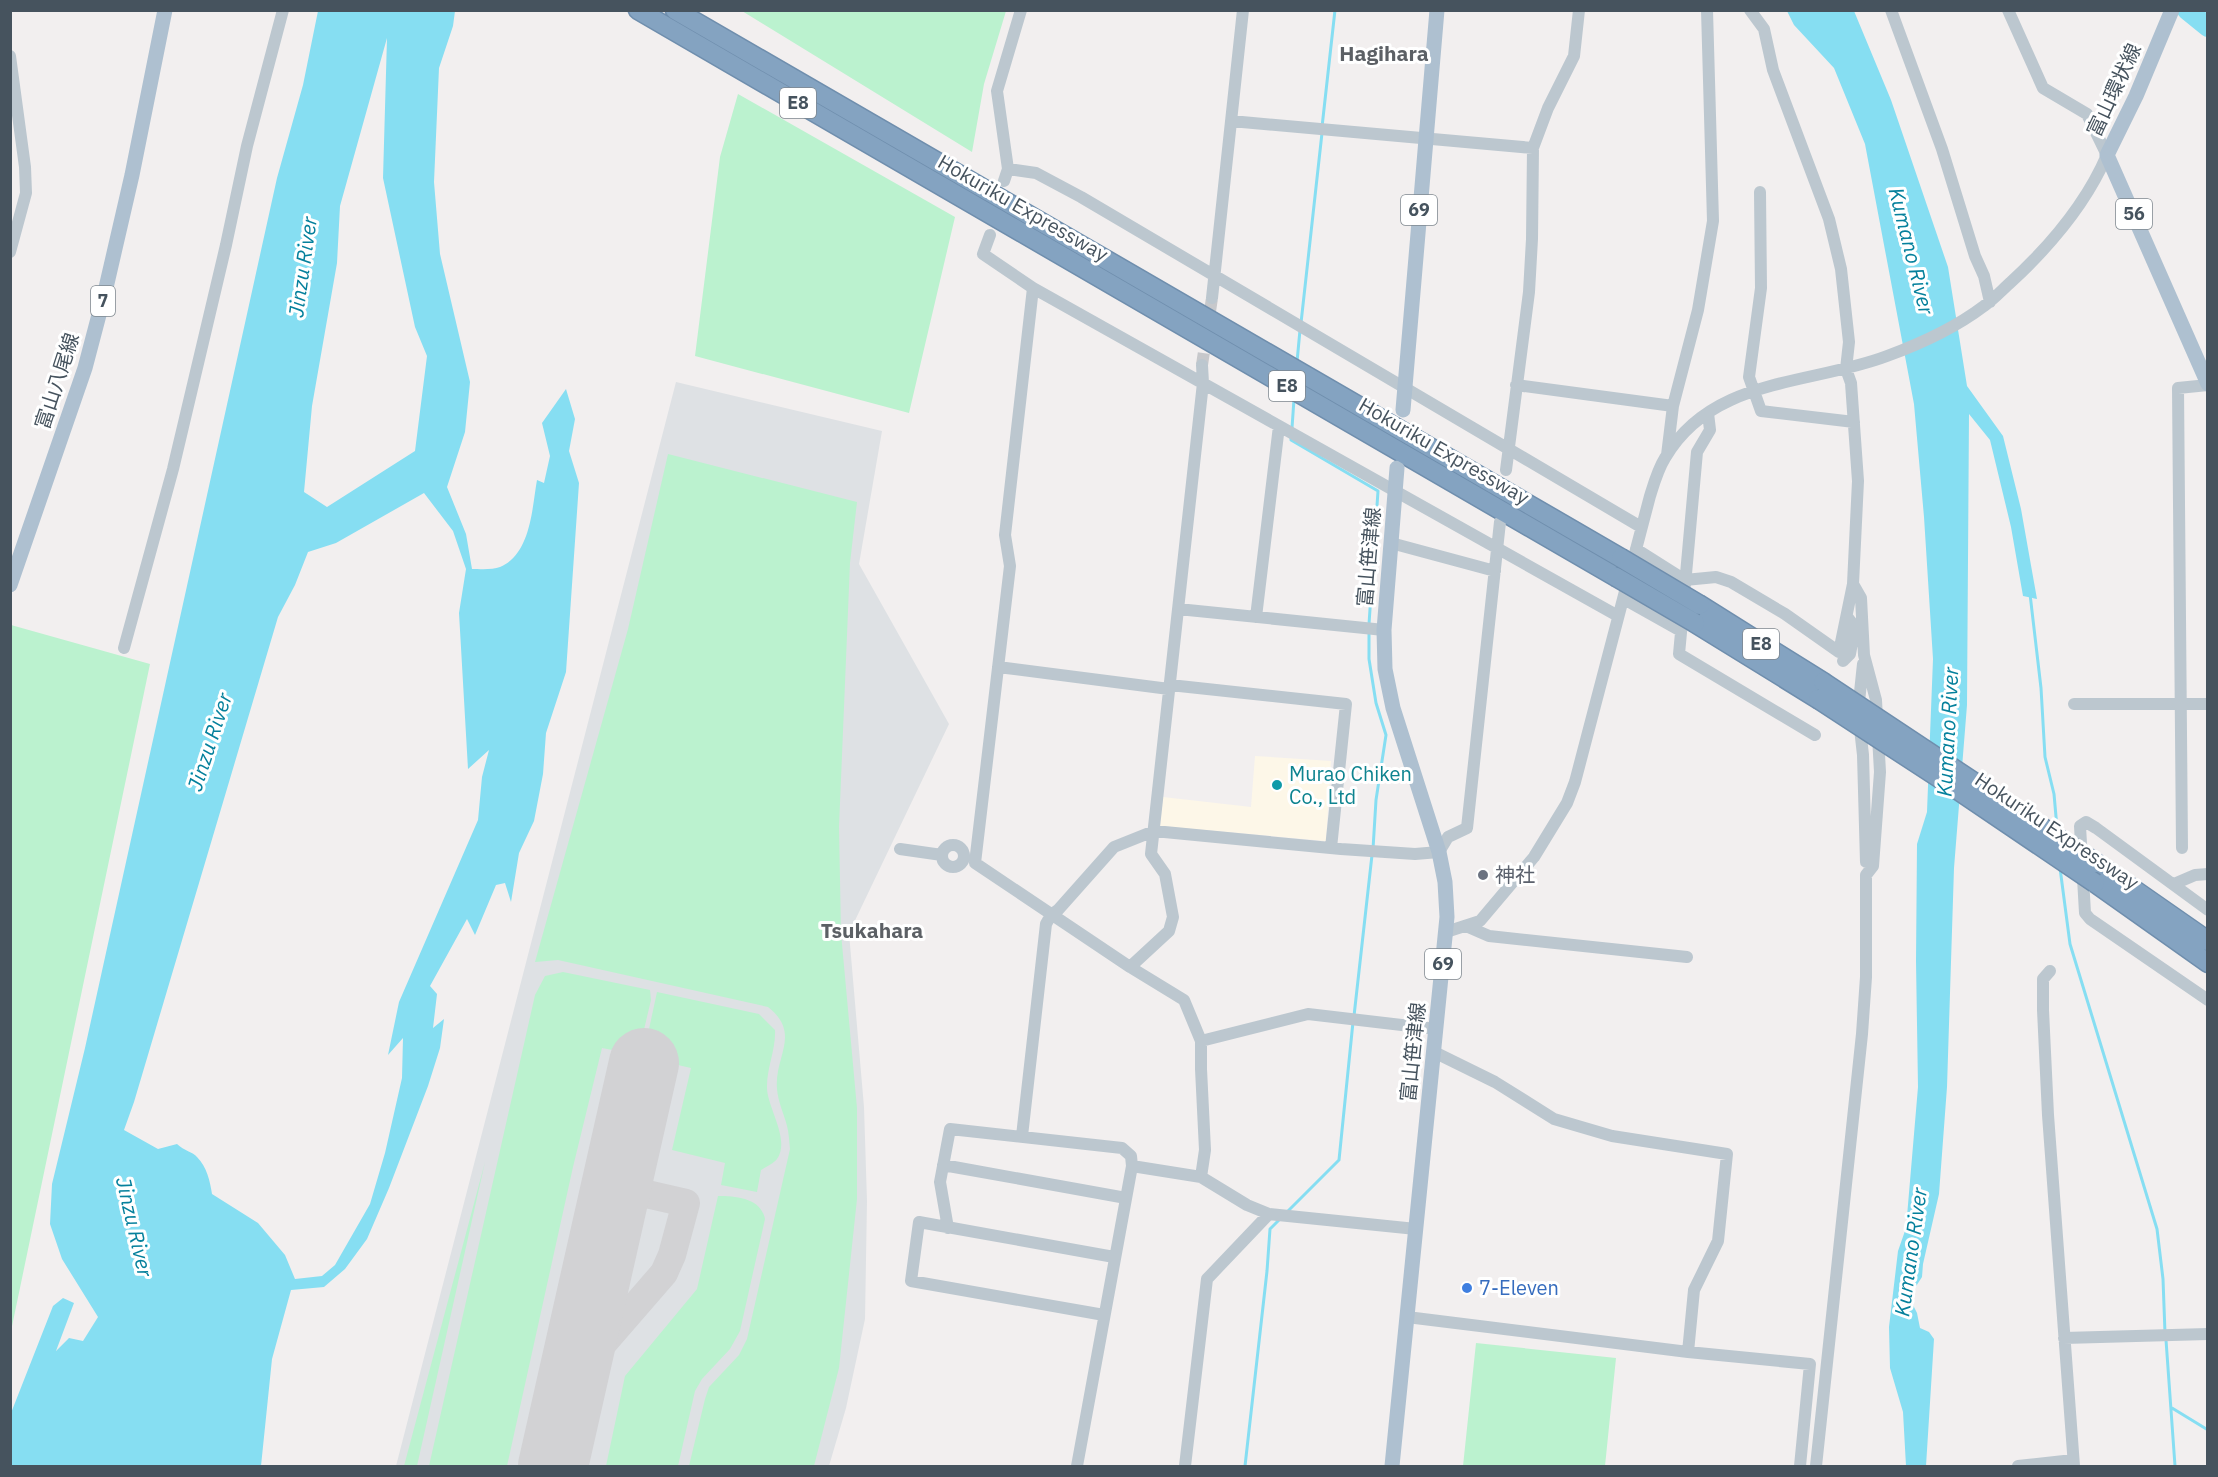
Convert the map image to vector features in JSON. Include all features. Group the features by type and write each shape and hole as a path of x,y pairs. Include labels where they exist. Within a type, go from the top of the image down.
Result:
{"highway":[{"name":"Hokuriku Expressway","path":"638,10 1616,577 1688,627 1821,690 2096,863 2208,941"},
{"name":"Hokuriku Expressway","path":"675,10 964,178 1628,554 1821,690 1956,789 2208,963"}],"main road":[{"name":"69","path":"1402,410 1437,10"},
{"name":"富山環状線","path":"2172,10 2107,155 2208,385"},
{"name":"富山八尾線","path":"10,585 85,368 130,186 162,14"},
{"name":"富山笹津線","path":"1392,1467 1446,932 1444,882 1439,852 1393,708 1385,669 1384,630 1397,468"}],"street":[{"path":"124,648 173,469 247,146 282,10"},
{"path":"1021,10 997,91 1006,175 1036,174 1081,197 1641,527"},
{"path":"1212,298 1244,10"},
{"path":"1506,470 1529,292 1533,148 1548,108 1574,56 1579,10"},
{"path":"1667,455 1673,406 1698,310 1713,221 1707,10"},
{"path":"1628,554 1685,580 1716,577 1731,582 1785,614 1839,652 1853,584 1858,481 1850,342 1841,268 1829,219 1773,70 1764,29 1750,10"},
{"path":"1891,10 1942,149 1975,256 1984,276 1987,304"},
{"path":"1446,932 1480,921 1533,857 1567,804 1575,783 1624,599 1628,554 1641,527 1659,469 1667,455 1697,420 1724,402 1755,390 1850,368 1917,344 1987,304 2027,267 2065,224 2102,168 2107,155 2087,114 2043,88 2008,10"},
{"path":"10,56 25,167 26,193 10,252"},
{"path":"1232,121 1533,148"},
{"path":"10,163 25,167"},
{"path":"1760,192 1761,288 1749,377 1761,411 1854,422"},
{"path":"990,236 983,254 1033,288 1618,616"},
{"path":"970,858 998,667 1010,566 1005,535 1033,288"},
{"path":"1130,967 1169,931 1173,917 1164,874 1151,854 1203,383 1202,365"},
{"path":"1516,385 1673,406"},
{"path":"2182,848 2178,388 2208,385"},
{"path":"1708,413 1710,430 1697,452 1685,580 1688,627 1679,654 1815,735"},
{"path":"1256,617 1280,426"},
{"path":"1022,1136 1046,924 1051,915 1114,847 1154,831 1415,854 1439,852 1448,837 1467,828 1500,522"},
{"path":"1391,543 1495,571"},
{"path":"1816,1467 1862,1034 1866,977 1863,755 1858,711 1864,655 1861,598 1853,584"},
{"path":"1624,599 1688,627"},
{"path":"1178,609 1384,630"},
{"path":"1843,661 1850,654 1855,627 1847,617"},
{"path":"1864,655 1876,700 1880,772 1873,866 1866,875"},
{"path":"998,667 1346,704 1331,848"},
{"path":"2074,704 2208,704"},
{"path":"2208,910 2086,822 2080,826 2085,914 2090,920 2208,1000"},
{"path":"900,849 942,855 945,849 955,846 961,849 975,863 1051,915 1184,1000 1201,1041 1205,1150 1201,1177"},
{"path":"2174,884 2195,874 2208,874"},
{"path":"1466,926 1489,936 1687,957"},
{"path":"2018,1467 2073,1464 2048,1115 2043,1010 2043,979 2050,971"},
{"path":"1201,1041 1308,1014 1436,1029"},
{"path":"1434,1052 1495,1082 1554,1119 1612,1136 1727,1155 1718,1241 1694,1290 1688,1352"},
{"path":"948,1228 940,1182 950,1129 1122,1148 1131,1156 1132,1166 1077,1467"},
{"path":"943,1165 1126,1198"},
{"path":"1132,1166 1201,1177 1247,1205 1269,1214 1416,1229"},
{"path":"1185,1467 1207,1279 1269,1214"},
{"path":"1104,1315 911,1281 919,1222 1114,1257"},
{"path":"1407,1317 1810,1365 1800,1467"},
{"path":"2064,1338 2208,1334"}],"shaded area":[{"path":"676,382 882,431 859,564 949,724 849,933 864,1107 867,1201 865,1319 846,1408 829,1466 396,1466"},
{"name":"Murao Chiken Co., Ltd","path":"1255,756 1331,761 1326,841 1160,826 1163,797 1251,807"}],"green space":[{"path":"742,11 1006,11 984,84 972,152"},
{"path":"738,94 955,217 909,413 695,356 720,157"},
{"path":"668,454 857,502 850,563 839,827 841,933 857,1108 857,1199 839,1368 814,1466 689,1466 709,1387 739,1355 747,1339 790,1149 788,1129 777,1089 785,1036 778,1017 768,1007 558,960 535,962 628,629"},
{"path":"10,625 150,664 11,1331"},
{"path":"563,972 650,990 651,1000 638,1055 602,1048 573,1167 507,1466 429,1466 535,995 545,976"},
{"path":"657,992 759,1014 775,1030 767,1086 780,1132 781,1151 776,1160 761,1170 757,1192 721,1185 725,1163 672,1150 691,1068 643,1057"},
{"path":"485,1162 417,1466 404,1466"},
{"path":"718,1196 753,1202 763,1212 765,1219 740,1331 730,1349 702,1379 695,1391 678,1466 606,1466 625,1376 697,1289"},
{"path":"1476,1343 1616,1358 1605,1466 1463,1466"}],"water":[{"name":"Jinzu River","path":"318,11 455,11 453,26 439,68 434,182 440,254 470,382 465,432 447,487 466,534 472,569 497,568 510,561 518,552 528,529 537,480 544,483 550,456 542,423 566,389 575,419 569,451 579,483 566,672 546,733 543,774 534,821 519,853 511,902 505,883 496,885 475,935 467,919 430,986 437,994 433,1028 444,1019 440,1048 428,1086 367,1239 345,1269 324,1287 291,1290 272,1359 261,1466 11,1466 11,1413 53,1306 63,1298 74,1303 56,1351 69,1338 83,1341 98,1317 62,1259 50,1224 52,1184 85,1048 277,178 303,85","holes":["387,38 383,178 415,327 427,356 415,451 327,507 304,492 312,406 337,263 340,206","424,493 453,531 466,569 459,613 468,769 489,750 482,777 478,820 399,1002 388,1055 403,1038 402,1078 385,1153 370,1204 335,1265 322,1276 295,1279 285,1255 258,1223 212,1194 206,1170 195,1155 177,1144 158,1149 124,1130 278,617 295,585 308,552 336,543"]},
{"name":"Kumano River","path":"1787,11 1854,11 1891,100 1948,267 1967,386 2003,436 2021,509 2037,599 2023,596 2011,527 1990,440 1969,414 1967,705 1954,868 1947,1087 1939,1194 1922,1277 1909,1297 1917,1313 1920,1328 1929,1332 1934,1339 1926,1466 1906,1466 1903,1412 1890,1368 1889,1327 1898,1251 1906,1228 1918,1087 1917,844 1927,812 1933,659 1914,404 1865,144 1834,68 1794,25"}],"waterway":[{"path":"1322,127 1335,10"},
{"path":"2187,10 2208,27"},
{"path":"1301,323 1322,133"},
{"path":"1297,362 1300,330"},
{"path":"1292,428 1294,399"},
{"path":"1291,438 1378,491 1369,624"},
{"path":"2030,594 2041,688 2045,757 2054,794 2057,828"},
{"path":"1369,630 1369,659 1376,703 1386,735 1376,800 1373,849"},
{"path":"1354,1016 1372,855"},
{"path":"2060,868 2070,944 2157,1229 2163,1279 2165,1333"},
{"path":"1287,1212 1339,1160 1353,1022"},
{"path":"1245,1466 1270,1229 1280,1219"},
{"path":"2166,1340 2175,1466"},
{"path":"2172,1408 2208,1430"}],"taxiway":[{"path":"573,1378 664,1273 672,1255 686,1203 616,1187"}],"runway":[{"path":"553,1466 644,1063"}],"tunnel":[{"path":"1202,365 1212,298"}],"place":[{"name":"Murao Chiken Co., Ltd","path":"1277,785"},
{"name":"神社","path":"1483,875"},
{"name":"7-Eleven","path":"1467,1288"}],"district":[{"name":"Hagihara","path":"1384,54"},
{"name":"Tsukahara","path":"872,931"}]}
